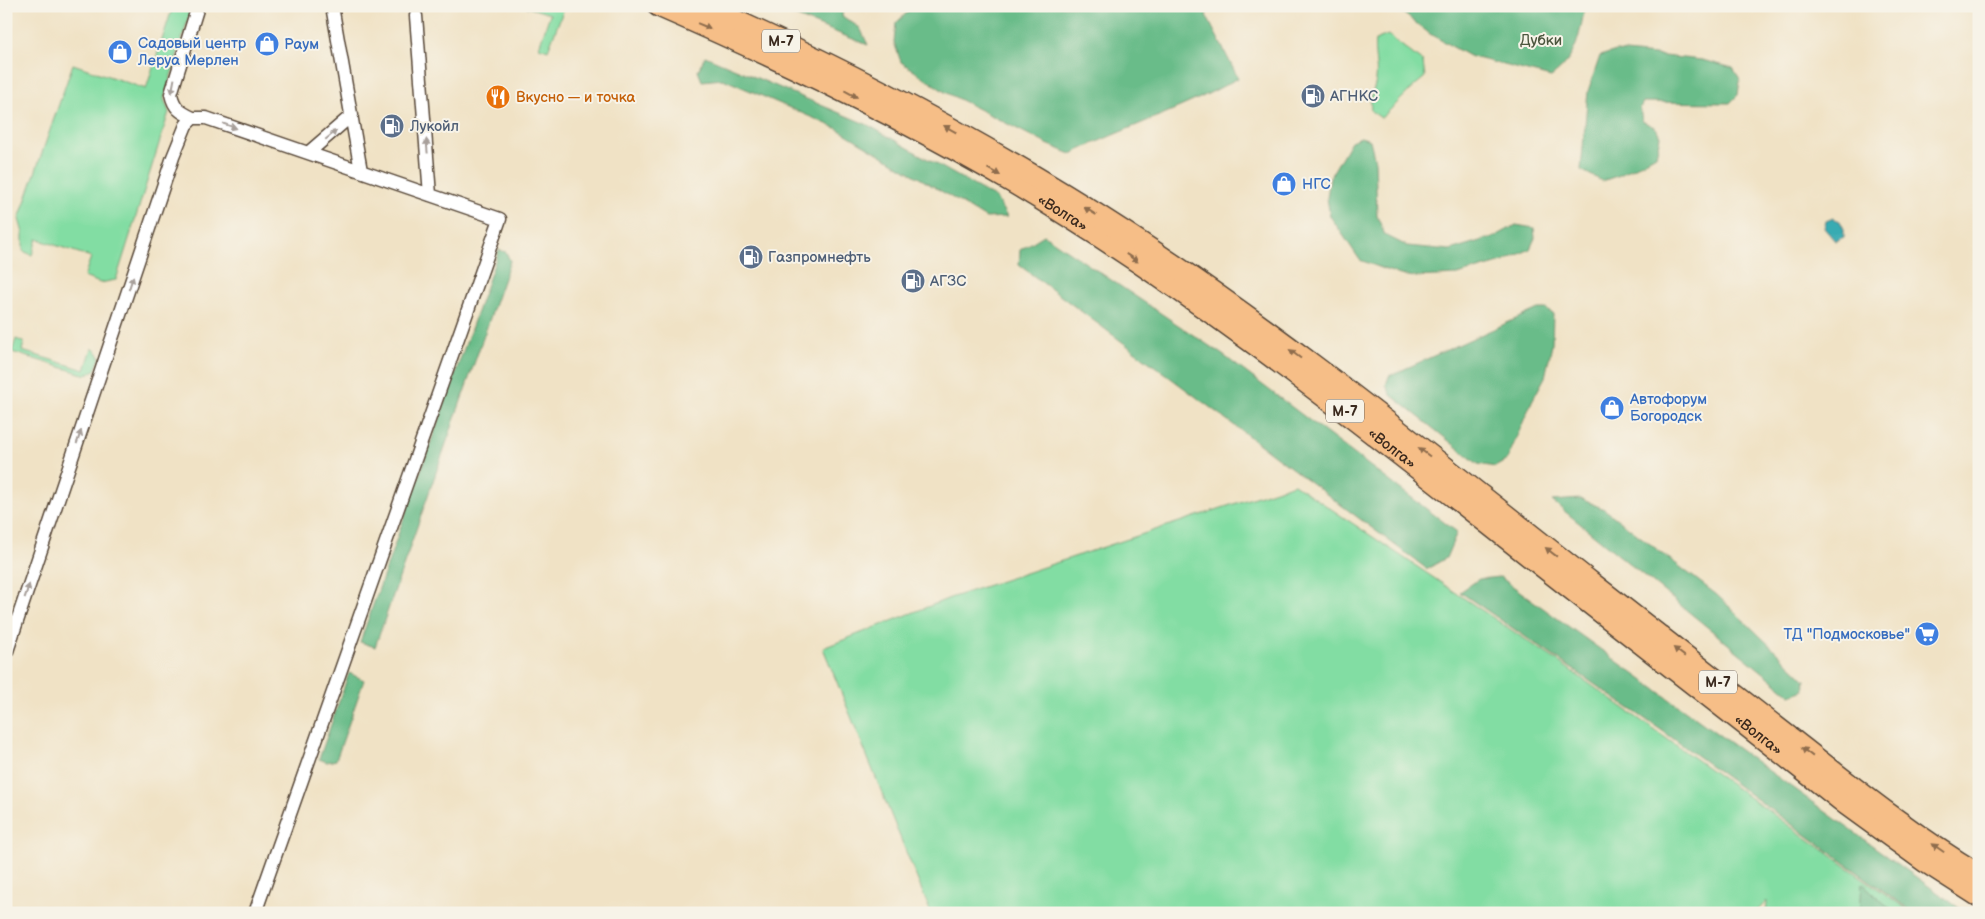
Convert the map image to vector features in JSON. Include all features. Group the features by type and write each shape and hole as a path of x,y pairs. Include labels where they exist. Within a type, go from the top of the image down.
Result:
{"highway":[{"name":"«Волга»","path":"659,6 833,84 918,130 1015,184 1159,277 1258,345 1846,804 1926,862 1979,896"},
{"name":"«Волга»","path":"702,6 858,79 1038,179 1166,260 1269,334 1455,476 1844,781 1888,814 1979,875"}],"street":[{"path":"198,6 171,94 173,103 178,110 192,118 206,118 500,219 255,913"},
{"path":"332,6 361,171"},
{"path":"416,16 430,195"},
{"path":"308,153 352,115"},
{"path":"6,654 174,157 186,124 192,118"}],"green space":[{"path":"173,6 192,6 164,99 169,112 116,280 100,283 84,277 91,257 37,239 32,255 23,251 23,233 19,219 73,64 146,89"},
{"path":"524,6 565,6 548,50 539,47 550,14"},
{"path":"770,6 843,6 842,16 860,28 868,45"},
{"path":"929,6 1211,6 1206,15 1238,78 1176,109 1071,154 1047,144 945,92 901,62 894,42 896,23 911,9"},
{"name":"Дубки","path":"1394,6 1585,6 1572,54 1560,70 1551,77 1469,56 1430,34"},
{"path":"1388,35 1423,62 1425,77 1381,118 1371,111 1371,97 1376,75 1375,40"},
{"path":"1616,51 1702,60 1733,68 1740,79 1738,95 1730,103 1643,102 1640,108 1642,121 1656,128 1660,136 1656,155 1620,175 1602,181 1581,170 1588,91 1600,56"},
{"path":"705,56 868,125 996,198 1007,217 986,218 836,128 723,79 702,81 698,71"},
{"path":"1361,137 1370,140 1375,161 1377,216 1385,235 1407,246 1450,250 1496,236 1516,225 1534,228 1535,238 1530,249 1503,262 1457,275 1416,277 1400,275 1360,260 1330,216 1327,198 1330,177 1351,141"},
{"path":"1044,235 1223,355 1457,532 1446,558 1427,569 1019,265 1020,250"},
{"path":"499,250 506,252 510,261 375,647 360,642"},
{"path":"1538,309 1546,309 1553,314 1552,345 1545,377 1532,401 1507,460 1495,467 1478,464 1391,395 1386,385 1389,376"},
{"path":"16,339 24,342 22,351 85,370 92,348 98,353 100,358 95,370 86,375 12,352"},
{"path":"1294,484 1556,660 1912,913 1895,913 1862,883 1861,913 1766,913 1767,901 1755,913 931,913 823,648 950,598"},
{"path":"1581,499 1604,509 1717,595 1806,680 1804,690 1791,695 1552,501"},
{"path":"1500,577 1966,913 1914,913 1664,732 1460,592 1479,579"},
{"path":"349,673 364,680 336,760 327,762 319,759"},
{"path":"1862,883 1895,913 1860,912"}],"water":[{"path":"1833,218 1840,221 1844,229 1844,237 1835,241 1824,228 1826,221"}],"place":[{"name":"Раум","path":"267,44"},
{"name":"Садовый центр Леруа Мерлен","path":"120,52"},
{"name":"АГНКС","path":"1313,96"},
{"name":"Вкусно — и точка","path":"498,97"},
{"name":"Лукойл","path":"392,126"},
{"name":"НГС","path":"1284,184"},
{"name":"Газпромнефть","path":"751,257"},
{"name":"АГЗС","path":"913,281"},
{"name":"Автофорум Богородск","path":"1612,408"},
{"name":"ТД \"Подмосковье\"","path":"1927,634"}]}
